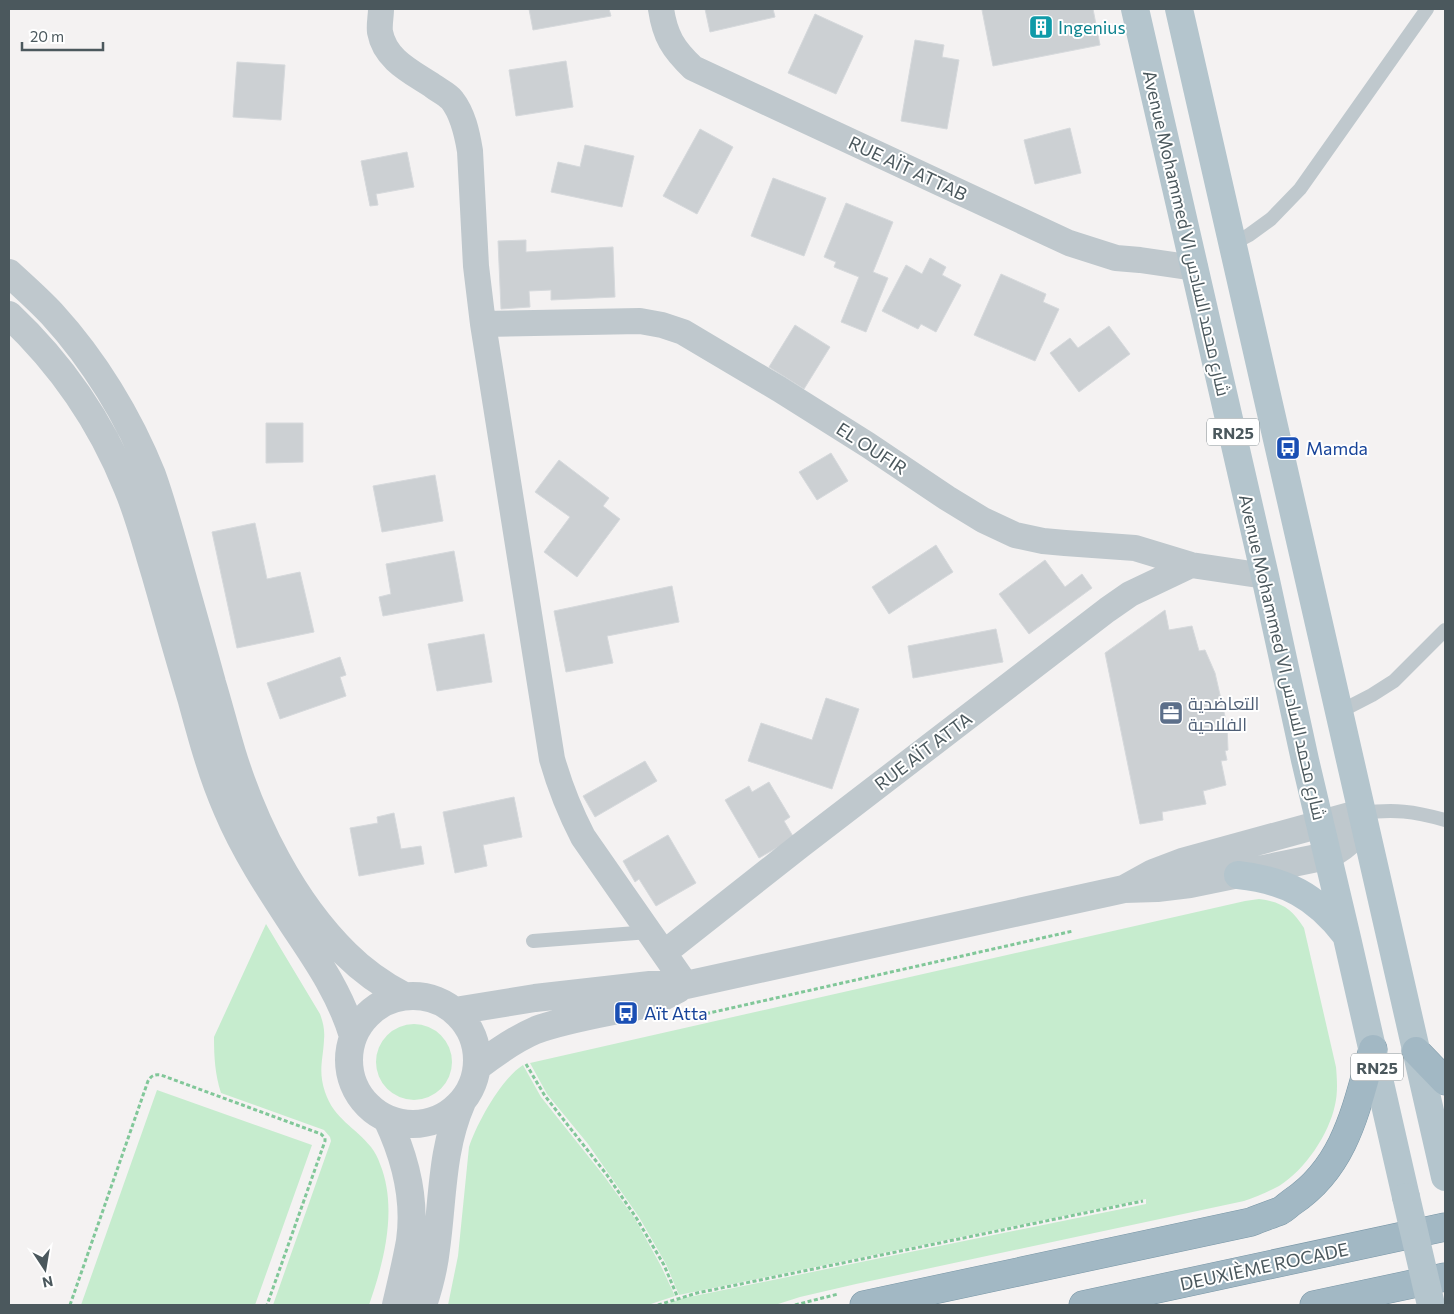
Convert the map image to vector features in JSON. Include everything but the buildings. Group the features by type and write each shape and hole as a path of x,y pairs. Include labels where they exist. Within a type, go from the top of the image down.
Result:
{"highway":[{"path":"864,1305 1251,1222 1280,1210 1307,1193 1328,1170 1344,1142 1373,1050"},
{"path":"1416,1051 1445,1081"},
{"name":"DEUXIÈME ROCADE","path":"1083,1305 1445,1227"},
{"path":"1314,1305 1445,1277"}],"main road":[{"name":"Avenue Mohammed VI شارع محمد السادس","path":"1135,9 1431,1305"},
{"name":"RN25","path":"1179,9 1445,1177"},
{"path":"1238,875 1274,881 1300,893 1323,909 1347,938"}],"street":[{"path":"382,9 380,31 390,56 451,99 461,116 467,133 470,151 476,266 483,324 552,759 559,785 583,837 686,985"},
{"name":"RUE AÏT ATTAB","path":"661,9 669,40 679,55 693,68 1069,243 1116,258 1195,268"},
{"path":"9,273 52,314 92,363 126,418 152,476 232,754 248,798 290,882 315,919 347,955 384,985 404,996"},
{"path":"9,315 30,335 69,382 102,433 128,488 147,546 209,763 227,810 249,855 336,991 349,1020 353,1036"},
{"name":"EL OUFIR","path":"483,324 640,321 683,332 779,389 947,498 983,520 1015,535 1065,543 1135,548 1192,566 1266,576"},
{"name":"RUE AÏT ATTA","path":"664,953 808,839 1107,610 1130,594 1192,566"},
{"path":"455,1011 505,1002 650,985 686,985 1124,889 1175,886 1327,856 1340,850 1351,840 1359,827 1361,813 1182,862 1153,873 1124,889"},
{"path":"477,1067 497,1052 535,1031 553,1025 642,1005 655,1001 686,985"},
{"path":"423,1305 436,1251 447,1147 453,1124 462,1102 472,1086 478,1054 467,1025 455,1011 431,998 404,996 382,1003 365,1017 353,1036 349,1055 350,1075 358,1093 370,1109 387,1119 407,1124 427,1122 446,1115 462,1102"},
{"path":"387,1119 398,1141 405,1164 412,1215 410,1241 396,1305"}],"lane":[{"path":"1232,244 1249,235 1271,219 1300,189 1427,9"},
{"path":"1339,712 1394,681 1445,630"},
{"path":"1361,813 1397,810 1445,820"},
{"path":"533,940 649,932"}],"path":[{"path":"686,1018 1081,929"},
{"path":"516,1041 544,1096 607,1175 637,1219 664,1266 678,1298"},
{"path":"70,1305 148,1081 155,1074 293,1123 325,1138 267,1305"},
{"path":"658,1305 678,1298 1143,1201"}],"green space":[{"path":"1259,899 1280,904 1291,911 1304,928 1336,1067 1337,1090 1335,1105 1327,1128 1307,1161 1279,1186 1244,1201 856,1284 775,1305 664,1305 683,1298 1146,1204 1146,1199 679,1295 666,1264 639,1217 588,1144 547,1094 530,1063 1245,901"},
{"path":"266,924 320,1014 324,1033 322,1078 329,1101 339,1116 372,1149 385,1181 388,1199 387,1235 380,1271 369,1305 273,1305 331,1141 324,1130 221,1093 215,1065 214,1037"},
{"path":"414,1024 429,1027 441,1035 449,1047 452,1062 449,1077 441,1089 429,1097 414,1100 399,1097 387,1089 379,1077 376,1062 379,1047 387,1035 399,1027"},
{"path":"523,1065 541,1097 604,1176 635,1219 675,1296 648,1305 448,1305 458,1256 469,1147 478,1126 498,1091 506,1080"},
{"path":"157,1090 312,1145 255,1305 81,1305"}],"place":[{"name":"Ingenius","path":"1041,27"},
{"name":"Mamda","path":"1288,448"},
{"name":"التعاضدية الفلاحية","path":"1171,713"},
{"name":"Aït Atta","path":"626,1013"}]}
